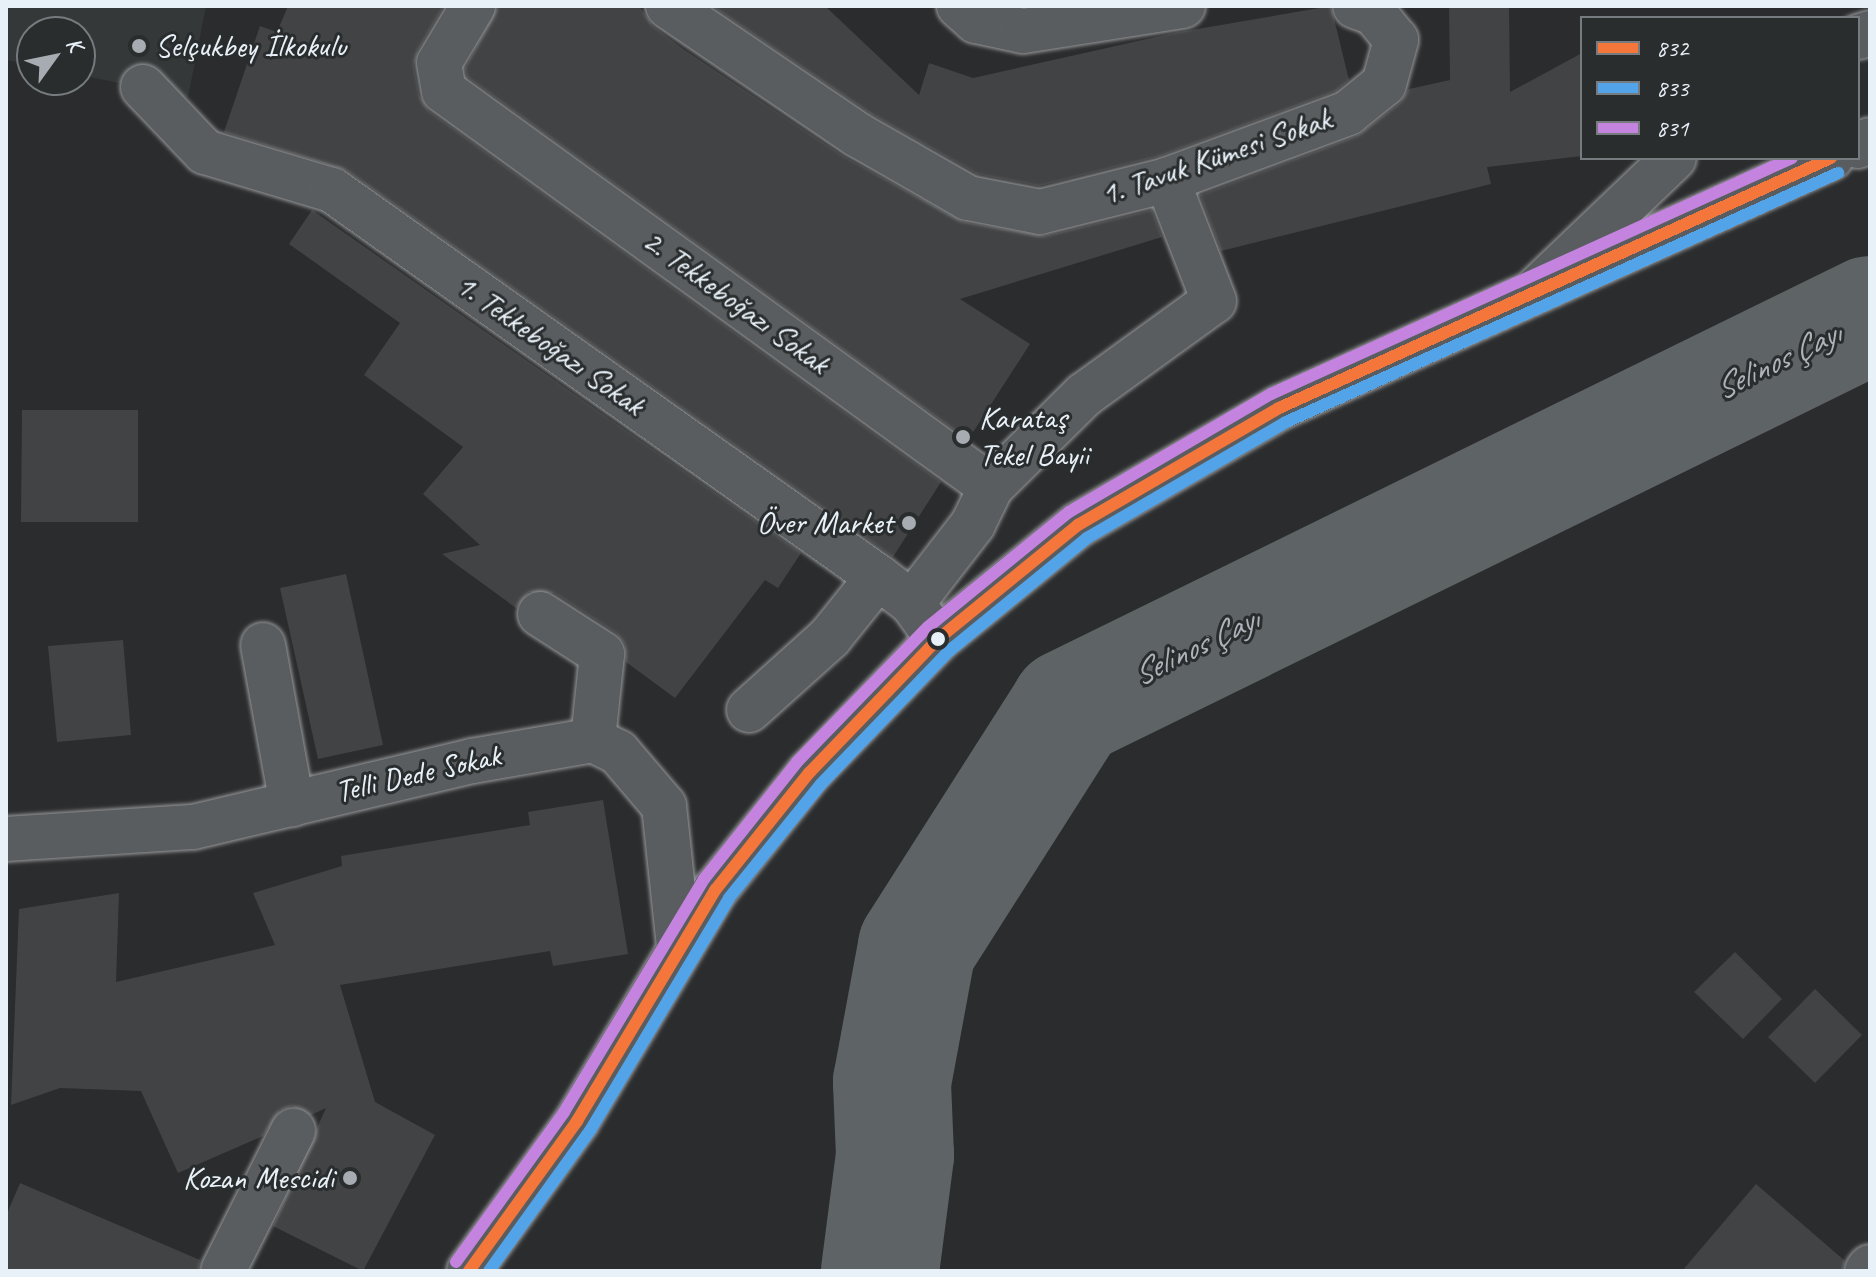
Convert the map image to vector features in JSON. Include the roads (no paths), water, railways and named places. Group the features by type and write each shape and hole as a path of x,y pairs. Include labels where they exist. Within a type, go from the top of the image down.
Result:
{"street":[{"name":"2. Tekkeboğazı Sokak","path":"473,6 439,63 444,91 991,487"},
{"name":"1. Tavuk Kümesi Sokak","path":"668,6 858,135 968,198 1040,212 1167,180 1348,113 1384,84 1396,40 1374,13 1355,6"},
{"path":"959,6 976,21 1023,31 1183,6"},
{"name":"1. Tekkeboğazı Sokak","path":"143,87 205,152 332,190 895,590 938,639"},
{"path":"1538,288 1672,160"},
{"path":"469,1271 577,1121 716,889 809,773 938,639 1092,517 1279,408 1538,288 1826,160"},
{"path":"749,710 830,637 895,590 973,524 991,487 1084,395 1214,301 1167,180"},
{"path":"540,614 602,654 593,725 664,806 679,947"},
{"path":"263,645 292,804"},
{"name":"Telli Dede Sokak","path":"6,839 193,827 472,761 593,725"},
{"path":"223,1271 293,1131"}],"waterway":[{"name":"Selinos Çayı","path":"880,1271 895,1155 892,1082 917,947 1069,708 1870,315"}],"place":[{"name":"Selçukbey İlkokulu","path":"139,46"},
{"name":"Karataş Tekel Bayii","path":"963,437"},
{"name":"Över Market","path":"909,523"},
{"name":"Kozan Mescidi","path":"350,1178"}]}
